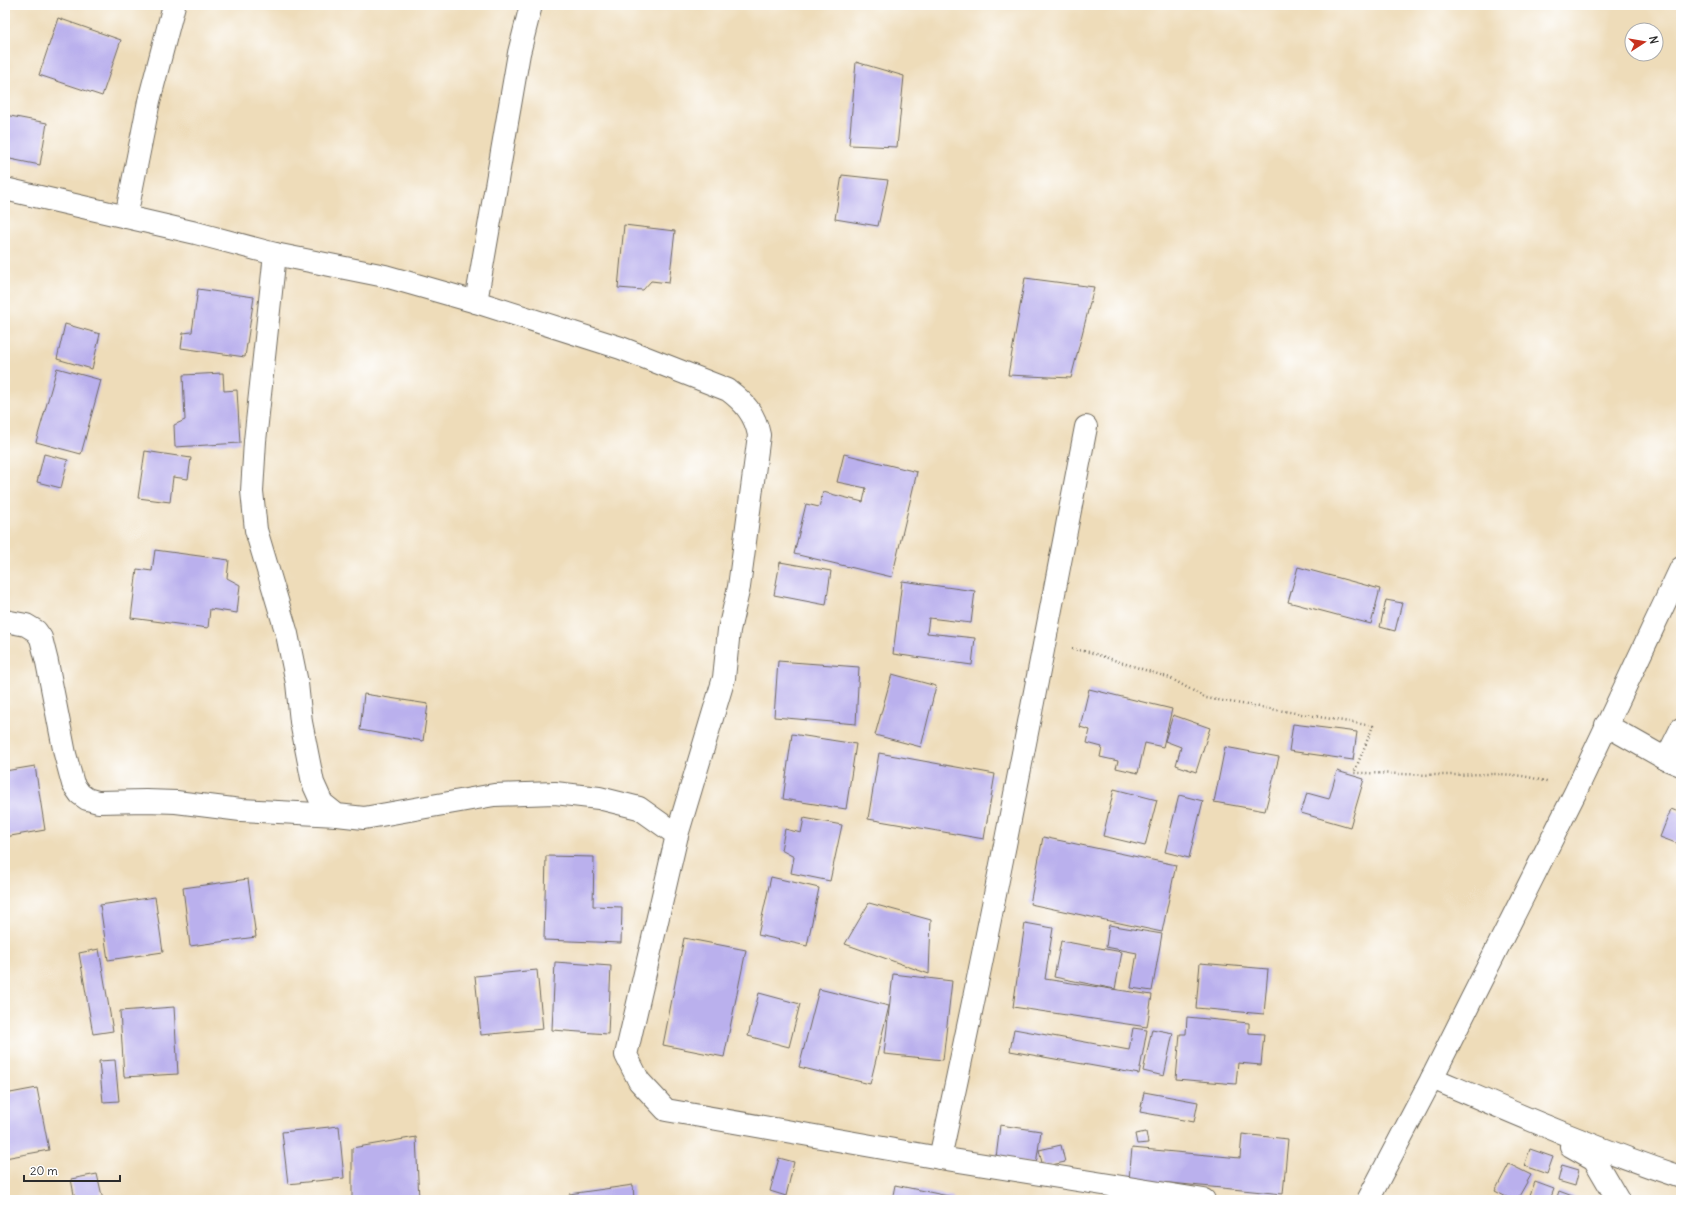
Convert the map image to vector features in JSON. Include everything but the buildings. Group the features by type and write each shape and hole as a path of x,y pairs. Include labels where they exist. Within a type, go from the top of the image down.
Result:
{"street":[{"path":"126,217 149,101 174,5"},
{"path":"476,302 519,54 531,5"},
{"path":"5,189 196,233 275,254 385,276 476,302 621,348 728,390 746,405 757,424 759,435 739,587 729,630 724,678 677,835 626,1055 639,1081 666,1110 940,1158 1204,1200"},
{"path":"275,254 255,441 253,499 256,530 287,634 297,683 301,722 313,783 322,803 337,815"},
{"path":"940,1158 989,929 1086,427"},
{"path":"1368,1200 1432,1078 1575,793 1681,568"},
{"path":"5,622 26,625 36,631 41,638 48,662 65,754 73,784 80,794 87,799 98,802 176,802 241,810 337,815 364,818 494,795 555,793 599,798 639,808 677,835"},
{"path":"1606,725 1674,762 1681,729"},
{"path":"1432,1078 1520,1116 1681,1177"},
{"path":"1520,1116 1594,1159 1618,1200"}],"path":[{"path":"1044,643 1089,652 1170,678 1206,698 1372,726 1354,773 1447,775 1505,773 1534,777 1575,793"}]}
